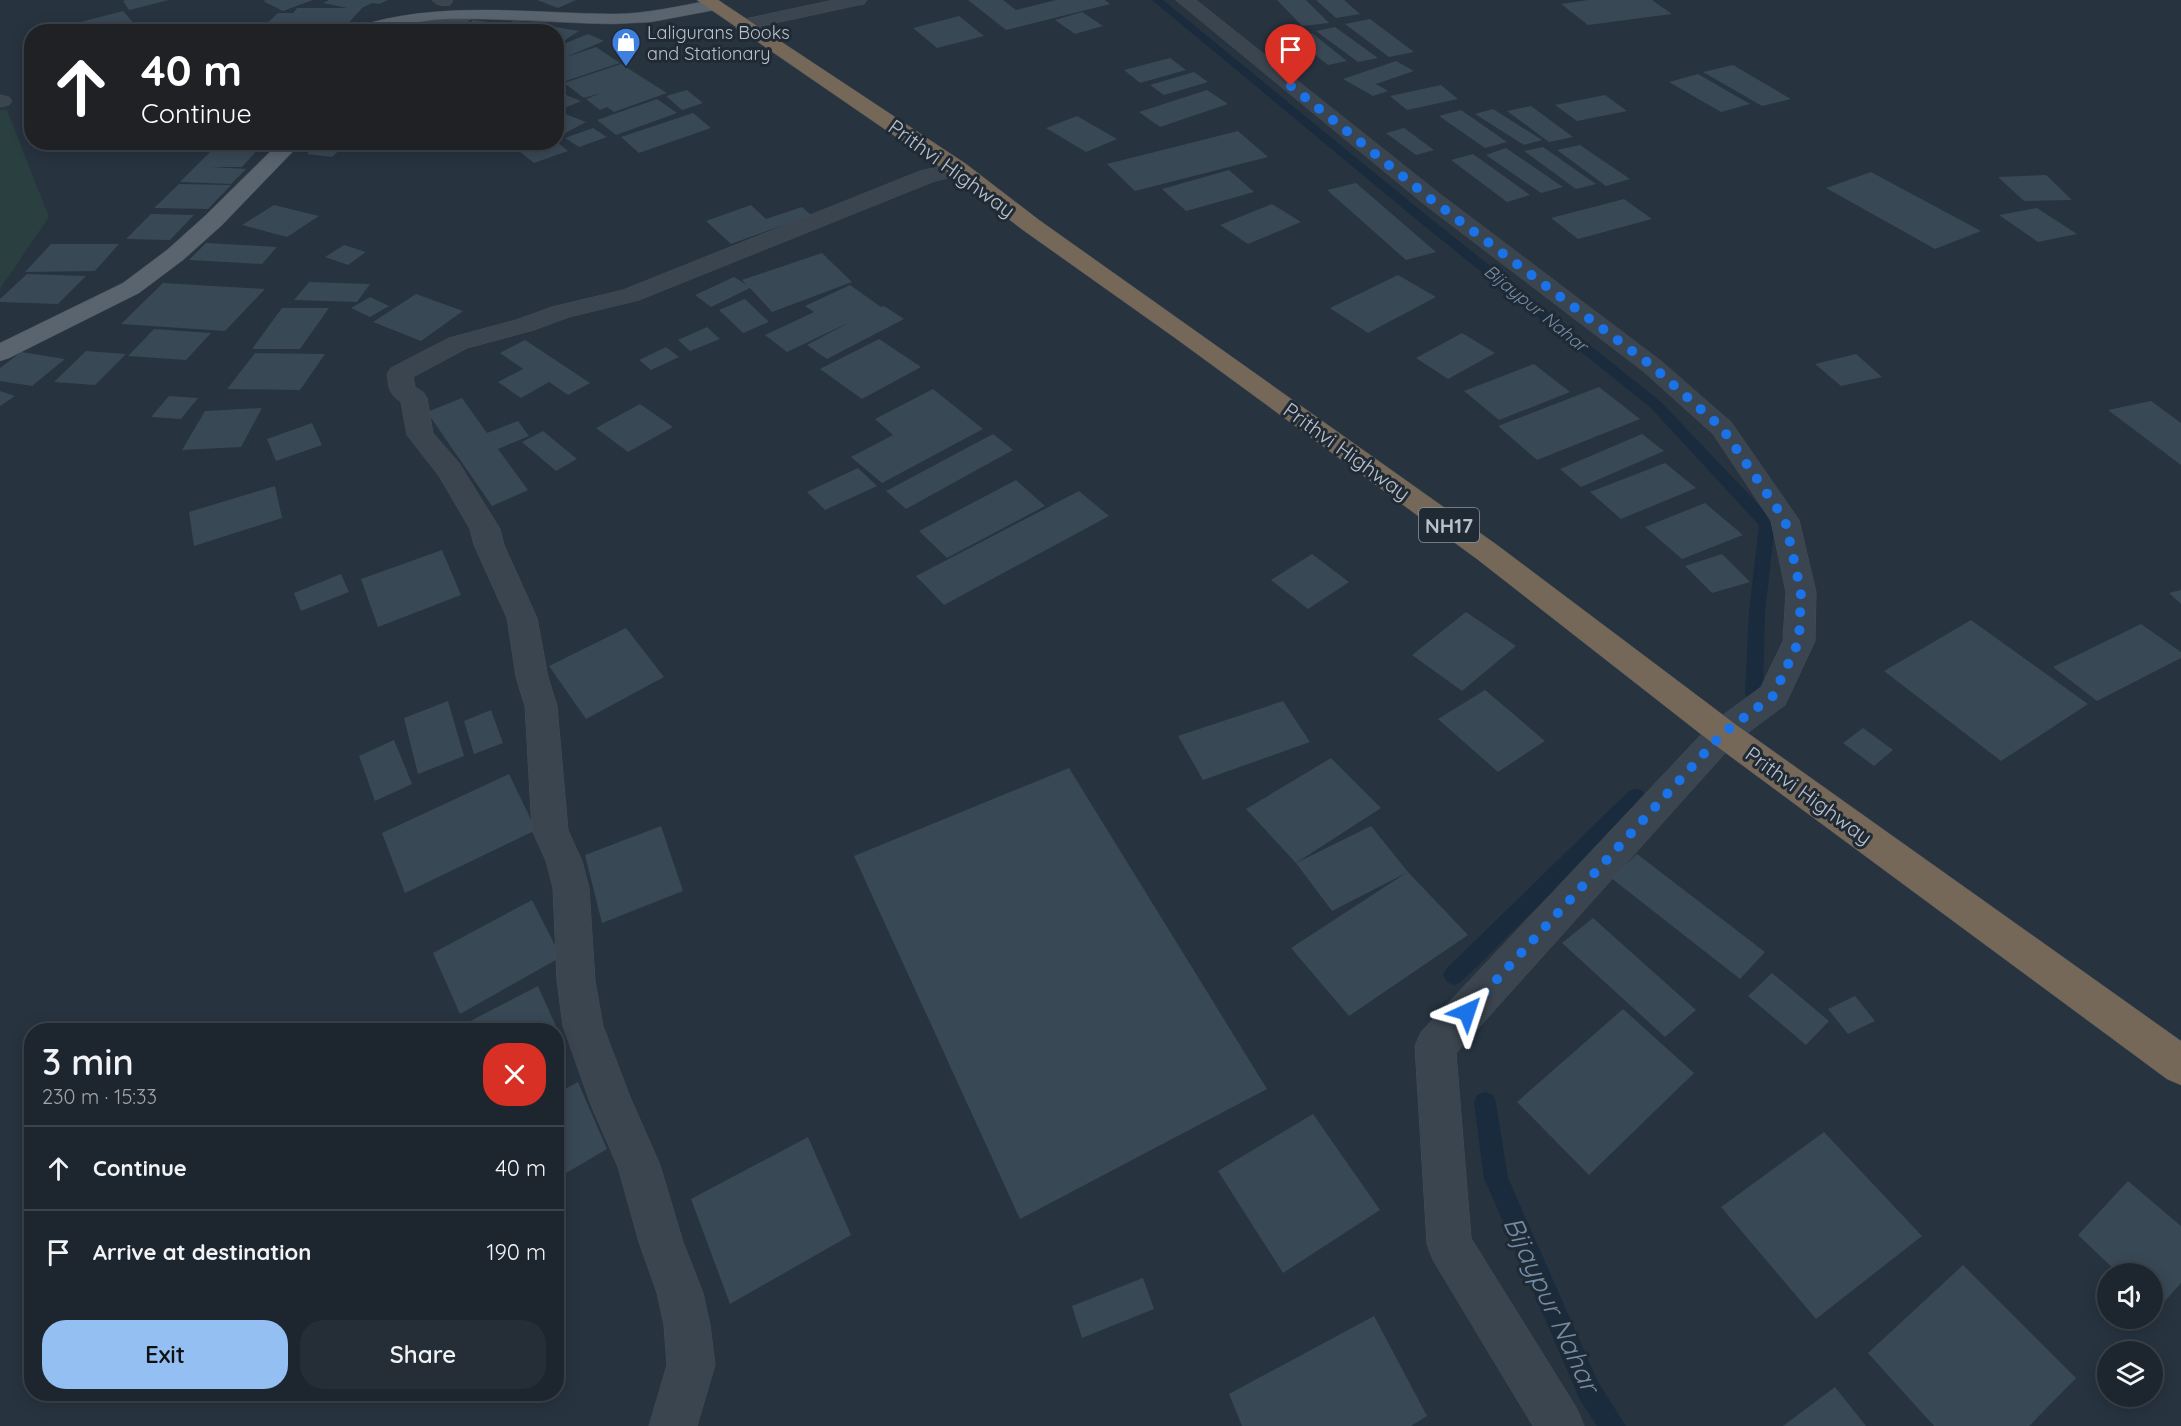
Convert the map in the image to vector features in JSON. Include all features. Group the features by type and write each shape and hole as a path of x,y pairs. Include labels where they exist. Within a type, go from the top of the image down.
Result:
{"highway":[{"name":"Prithvi Highway","path":"710,3 958,169 1031,225 1487,552 1723,733 2181,1065"}],"main road":[{"path":"369,24 381,14 395,8 412,3 442,1 613,19 710,3"},
{"path":"0,353 131,288 175,255 284,150"}],"street":[{"path":"743,25 858,0"},
{"path":"1185,0 1432,200 1652,366 1722,428 1785,520 1801,592 1799,641 1773,696 1723,733 1435,1046 1449,1244 1560,1426"},
{"path":"673,1426 692,1365 687,1325 680,1293 661,1242 639,1165 612,1105 583,1026 576,981 571,888 564,861 550,830 541,706 532,677 522,618 489,545 485,529 449,470 420,435 414,398 402,391 400,374 458,343 525,325 561,312 631,295 928,176 958,169"}],"green space":[{"path":"0,110 7,110 49,217 0,289"}],"building":[{"path":"126,0 169,0 129,10 123,1"},
{"path":"313,0 283,11 263,1"},
{"path":"329,0 388,0 379,4 372,3 362,8 348,24 266,24 278,13 293,13 297,8 347,8 323,3"},
{"path":"537,0 576,0 558,8"},
{"path":"968,0 1003,0 1016,10 1056,0 1105,0 1110,4 1006,30"},
{"path":"1277,0 1306,0 1329,23 1302,26"},
{"path":"1316,0 1344,0 1360,14 1336,18"},
{"path":"1588,0 1652,0 1672,14 1588,25 1561,4"},
{"path":"123,11 134,24 73,24"},
{"path":"1082,12 1103,26 1075,34 1055,20"},
{"path":"427,13 473,18 465,24 415,22"},
{"path":"959,16 984,36 937,48 913,28"},
{"path":"1370,19 1414,52 1389,57 1345,24"},
{"path":"473,20 505,24 468,24"},
{"path":"513,21 546,24 509,24"},
{"path":"1335,27 1378,58 1358,62 1316,31"},
{"path":"564,28 579,31 564,41"},
{"path":"1312,33 1347,61 1328,65 1292,37"},
{"path":"588,34 604,41 566,57 596,47 620,63 564,82 564,44"},
{"path":"1170,58 1186,70 1140,83 1124,70"},
{"path":"1396,61 1414,71 1376,84 1388,91 1373,96 1343,79"},
{"path":"621,64 667,93 614,112 607,107 600,110 586,99 601,93 584,98 564,83"},
{"path":"1733,65 1791,99 1762,106 1703,72"},
{"path":"1194,72 1208,82 1164,95 1150,85"},
{"path":"1698,74 1750,104 1721,112 1669,82"},
{"path":"1441,85 1458,99 1407,110 1390,96"},
{"path":"687,90 703,103 682,110 666,96"},
{"path":"1207,90 1228,104 1160,127 1139,112"},
{"path":"564,94 581,101 564,108"},
{"path":"1605,95 1627,111 1577,121 1555,105"},
{"path":"657,99 677,113 616,135 597,120"},
{"path":"1531,106 1573,137 1549,142 1507,111"},
{"path":"1493,109 1542,140 1524,145 1475,114"},
{"path":"1461,110 1507,142 1485,148 1439,116"},
{"path":"693,113 711,128 639,153 621,137"},
{"path":"564,114 586,122 564,134"},
{"path":"1077,116 1117,139 1086,152 1046,128"},
{"path":"593,128 607,137 579,147 565,138"},
{"path":"1404,128 1434,150 1416,155 1386,133"},
{"path":"1238,131 1268,157 1135,191 1107,164"},
{"path":"1580,145 1630,179 1606,186 1557,150"},
{"path":"1543,147 1596,184 1576,189 1524,151"},
{"path":"564,148 568,151 534,163 520,152 564,150"},
{"path":"1506,148 1563,187 1541,193 1486,155"},
{"path":"212,150 257,150 242,167 212,167 246,169 231,184 180,182"},
{"path":"311,150 339,150 332,157 307,154"},
{"path":"1473,154 1530,195 1507,202 1451,160"},
{"path":"1229,170 1254,192 1186,211 1162,189"},
{"path":"1871,172 1981,231 1935,249 1826,188"},
{"path":"2046,175 2072,200 2024,201 1998,177"},
{"path":"1356,183 1436,252 1406,260 1327,190"},
{"path":"179,184 231,185 208,209 154,208"},
{"path":"1624,199 1652,219 1578,239 1551,218"},
{"path":"1272,204 1301,222 1248,244 1220,225"},
{"path":"274,205 319,216 287,237 242,225"},
{"path":"751,205 766,219 802,207 811,215 731,244 706,221"},
{"path":"2037,208 2077,234 2038,242 1999,215"},
{"path":"151,214 194,215 170,240 126,239"},
{"path":"206,243 277,247 262,264 189,260"},
{"path":"51,244 119,244 95,271 25,272"},
{"path":"344,245 366,252 348,265 325,257"},
{"path":"822,253 852,282 772,312 750,288 711,307 695,295 734,277 747,285 742,280"},
{"path":"27,274 86,276 58,304 0,302 0,299"},
{"path":"1398,275 1436,297 1368,333 1330,308"},
{"path":"309,282 370,284 357,302 294,300"},
{"path":"163,283 265,289 225,331 121,324"},
{"path":"850,285 881,307 884,306 904,319 827,359 807,345 850,322 787,352 765,335 814,312 805,306"},
{"path":"416,294 463,311 421,341 373,322"},
{"path":"370,297 389,306 370,317 351,308"},
{"path":"745,299 769,322 743,333 719,310"},
{"path":"282,308 329,308 300,349 252,349"},
{"path":"707,327 720,339 690,351 678,340"},
{"path":"154,329 211,333 186,360 128,356"},
{"path":"1462,333 1495,353 1448,379 1416,358"},
{"path":"879,339 921,367 862,399 820,369"},
{"path":"525,340 590,383 568,395 549,382 521,398 498,382 523,369 500,353"},
{"path":"666,347 679,357 651,370 639,360"},
{"path":"86,351 126,354 95,385 54,382"},
{"path":"21,352 65,359 32,386 0,381 0,368"},
{"path":"255,353 325,354 300,390 227,389"},
{"path":"1856,354 1882,377 1841,386 1815,364"},
{"path":"1534,364 1570,392 1499,420 1464,391"},
{"path":"1599,387 1640,419 1537,460 1498,426"},
{"path":"933,389 983,429 882,483 851,457 893,435 875,419"},
{"path":"0,391 15,396 0,406"},
{"path":"169,396 198,398 181,419 151,417"},
{"path":"462,398 487,433 518,421 529,436 498,449 528,490 492,506 427,412"},
{"path":"2151,401 2181,423 2181,465 2108,410"},
{"path":"640,404 673,427 628,452 596,428"},
{"path":"262,408 241,447 182,450 205,411"},
{"path":"312,423 322,445 276,461 267,439"},
{"path":"543,431 577,459 556,471 522,442"},
{"path":"993,434 1013,450 906,509 886,491"},
{"path":"1642,434 1664,451 1581,487 1560,469"},
{"path":"1665,463 1696,488 1621,519 1590,492"},
{"path":"858,468 877,486 825,510 807,492"},
{"path":"1016,480 1045,506 947,558 919,531"},
{"path":"275,486 282,518 194,546 189,512"},
{"path":"1079,491 1109,516 944,605 916,576"},
{"path":"1705,503 1743,535 1682,559 1645,527"},
{"path":"442,550 461,595 378,627 361,579"},
{"path":"1312,554 1349,582 1308,609 1271,580"},
{"path":"1722,554 1750,582 1712,593 1685,566"},
{"path":"341,574 349,592 301,611 294,593"},
{"path":"2181,590 2181,604 2169,593"},
{"path":"1466,612 1516,646 1462,691 1412,655"},
{"path":"1971,620 2088,704 2001,761 1884,671"},
{"path":"2141,624 2181,652 2181,658 2097,701 2053,667"},
{"path":"626,628 664,677 586,719 549,666"},
{"path":"1485,690 1545,741 1498,772 1438,719"},
{"path":"448,701 464,756 418,774 404,718"},
{"path":"1283,701 1310,742 1203,780 1178,736"},
{"path":"491,710 503,743 474,754 464,721"},
{"path":"1863,728 1893,750 1874,766 1843,743"},
{"path":"394,740 412,784 375,801 359,756"},
{"path":"1331,758 1381,808 1296,863 1246,809"},
{"path":"1069,768 1267,1089 1020,1219 854,856"},
{"path":"509,774 536,830 405,893 382,833"},
{"path":"661,826 683,891 602,923 585,855"},
{"path":"1371,826 1408,872 1468,935 1349,1016 1291,948 1406,873 1332,911 1296,863"},
{"path":"1637,854 1765,952 1740,979 1611,878"},
{"path":"532,900 561,957 460,1014 433,953"},
{"path":"1593,918 1696,1010 1665,1037 1562,943"},
{"path":"1772,973 1829,1021 1806,1045 1748,996"},
{"path":"538,986 555,1023 467,1023"},
{"path":"1855,996 1875,1021 1848,1034 1828,1009"},
{"path":"1623,1009 1694,1073 1589,1175 1517,1102"},
{"path":"578,1082 607,1149 564,1174 564,1090"},
{"path":"1313,1114 1380,1210 1283,1273 1218,1171"},
{"path":"1824,1132 1922,1236 1816,1319 1721,1207"},
{"path":"808,1137 851,1235 730,1304 691,1199"},
{"path":"2128,1181 2181,1226 2181,1283 2163,1303 2163,1263 2107,1263 2078,1235"},
{"path":"1963,1265 2076,1378 2029,1426 1934,1426 1868,1353"},
{"path":"1143,1278 1154,1309 1082,1338 1072,1306"},
{"path":"1374,1316 1427,1416 1411,1426 1242,1426 1229,1394"},
{"path":"1835,1387 1866,1426 1783,1426"}],"waterway":[{"name":"Bijaypur Nahar","path":"1157,0 1421,217 1656,405 1767,524 1757,612 1754,694"},
{"name":"Bijaypur Nahar","path":"1454,975 1636,797"},
{"name":"Bijaypur Nahar","path":"1485,1103 1496,1179 1589,1391 1613,1426"}],"place":[{"name":"Laligurans Books and Stationary","path":"626,68"}],"route":[{"path":"1291,86 1432,200 1652,366 1722,428 1785,520 1801,592 1799,641 1773,696 1723,733 1467,1012"}]}
